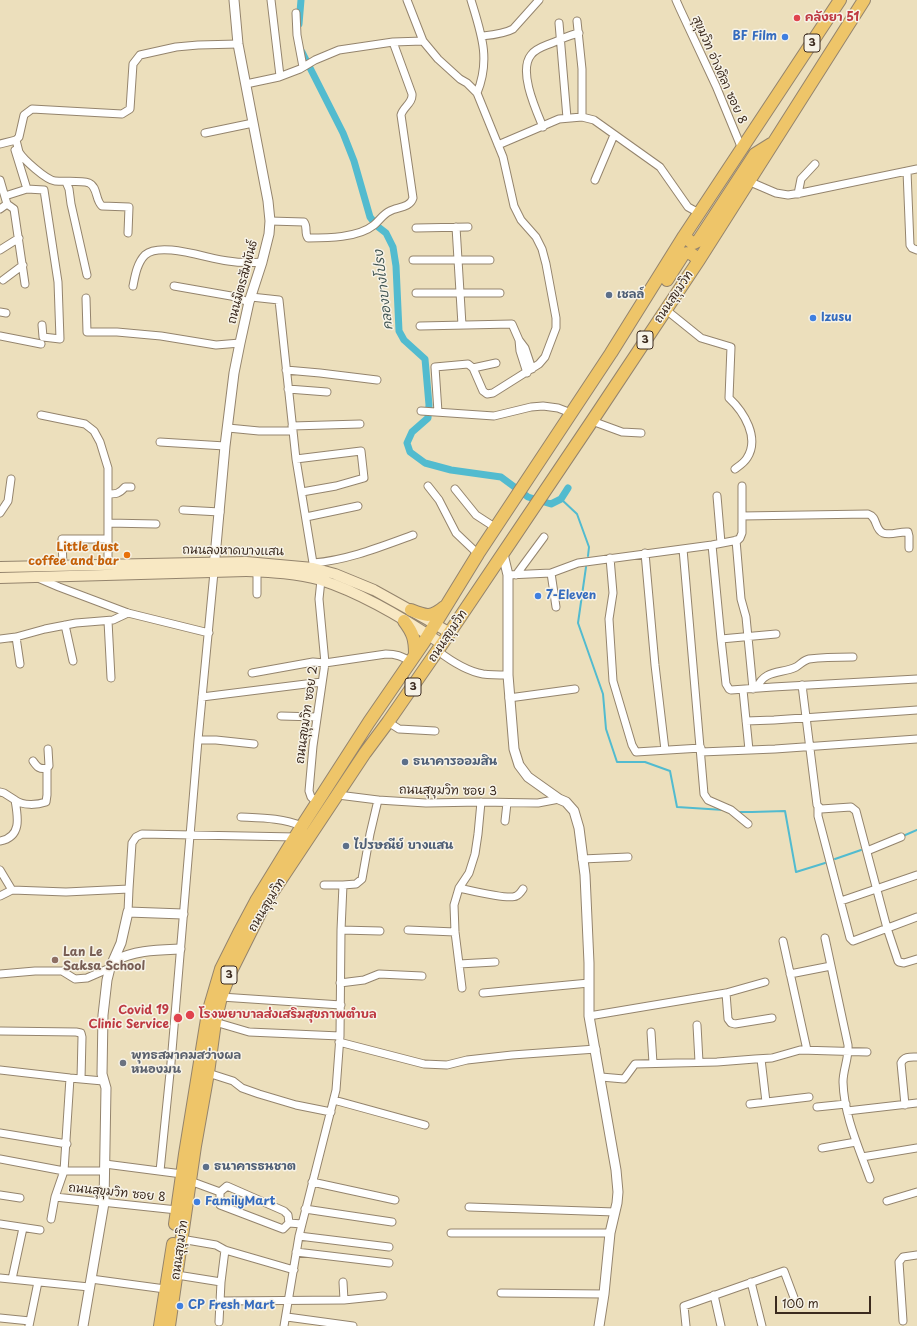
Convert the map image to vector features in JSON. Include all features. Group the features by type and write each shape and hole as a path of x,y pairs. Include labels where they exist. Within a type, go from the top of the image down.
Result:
{"main road":[{"name":"ถนนสุขุมวิท","path":"169,1326 181,1239 186,1178 206,1024 213,991 220,969 256,901 317,802 428,635 478,554 611,353 684,236 840,0"},
{"name":"ถนนสุขุมวิท","path":"160,1326 177,1210 186,1178 208,1073 215,1022 221,997 231,971 264,905 365,753 440,648 699,260 864,0"},
{"path":"842,34 868,0"},
{"path":"684,236 691,242 694,243 698,241 755,154 775,141"},
{"path":"611,353 625,344 683,255 686,252 689,252 699,260"},
{"name":"ถนนลงหาดบางแสน","path":"0,578 214,567 246,562 313,565 374,590 450,633"},
{"name":"ถนนลงหาดบางแสน","path":"0,567 108,564 214,567 288,574 321,580 370,601 428,635 440,648"},
{"path":"411,610 427,616 433,615 446,606"},
{"path":"404,621 415,641 412,658"}],"street":[{"name":"ถนนมิตรสัมพันธ์","path":"214,567 225,446 240,343 250,300 269,234 270,221 268,201 238,44 234,0"},
{"path":"271,0 280,76"},
{"path":"407,0 423,41 438,59 477,93 503,157 514,206 522,220 536,236 542,249 556,318 556,328 545,357 539,364 493,394 487,394 483,391 473,368 468,364 435,367 435,412"},
{"path":"471,0 482,36 484,63 482,81 477,93"},
{"path":"482,36 503,33 513,29 540,0"},
{"name":"สุขุมวิท อ่างศิลา ซอย 8","path":"676,0 716,86 742,149"},
{"path":"296,13 297,35 304,67"},
{"path":"577,20 582,69 582,117"},
{"path":"559,23 566,118"},
{"path":"543,127 528,86 527,63 532,53 539,48 567,36 579,33"},
{"path":"246,84 280,76 304,67 315,60 339,50 393,42 423,41"},
{"path":"270,221 303,222 306,225 307,236 309,238 346,236 374,225 390,211 407,205 412,201 413,198 402,115 412,100 412,94 393,42"},
{"path":"0,144 19,137 24,115 32,109 122,114 130,109 133,64 140,55 176,47 238,44"},
{"path":"498,145 559,119 582,117 594,120 660,167 688,207 699,213"},
{"path":"205,133 253,123"},
{"path":"595,180 614,135"},
{"path":"14,140 20,153 42,175 54,181 91,184 95,190 98,201 102,206 129,207 128,233"},
{"path":"14,140 27,190"},
{"path":"798,194 801,179 815,164"},
{"path":"748,181 776,193 788,195 917,169"},
{"path":"908,171 910,245 912,248 917,250"},
{"path":"0,180 7,204 14,209 25,284"},
{"path":"66,182 70,189 71,204 87,275"},
{"path":"5,196 27,190 44,190 58,282 60,339 43,337 42,325"},
{"path":"0,209 7,204"},
{"path":"456,227 462,325"},
{"path":"416,228 468,227"},
{"path":"0,250 19,238"},
{"path":"132,286 140,261 153,251 168,249 226,261 242,263 262,262"},
{"path":"413,260 490,260"},
{"path":"3,280 23,266"},
{"path":"174,286 250,300 279,300 292,428 313,565 356,555 413,535"},
{"path":"416,293 500,293"},
{"path":"86,298 88,332 117,332 161,336 216,345 240,343"},
{"path":"665,309 701,338 731,348 729,398 744,418 751,430 752,436 750,452 746,460 735,469"},
{"path":"420,326 512,324 520,340 520,351 529,371"},
{"path":"0,336 41,344"},
{"path":"473,368 496,363"},
{"path":"286,370 377,380"},
{"path":"288,389 327,392"},
{"path":"421,411 494,416 531,407 543,406 558,408 571,414"},
{"path":"41,415 85,424 94,431 100,442 108,468 108,564"},
{"path":"592,421 622,432 641,433"},
{"path":"228,428 259,432 292,428 360,424"},
{"path":"160,442 225,446"},
{"path":"296,459 361,451 364,478 336,486 302,492"},
{"path":"0,513 8,501 12,478"},
{"path":"428,486 439,500 456,533 478,554"},
{"path":"512,575 551,573 578,563 712,545 736,540 741,536 742,486"},
{"path":"108,494 120,493 125,487 131,487"},
{"path":"456,489 476,515 496,528"},
{"path":"717,496 721,543"},
{"path":"306,516 358,506"},
{"path":"183,510 220,512"},
{"path":"742,516 868,514 872,515 878,528 884,533 896,533 903,531 908,532 909,548"},
{"path":"108,523 156,524"},
{"path":"512,575 544,537"},
{"path":"63,566 62,539 108,539"},
{"path":"736,540 741,599 746,617 755,689"},
{"path":"712,545 727,687 732,690 743,690 802,685 917,679"},
{"path":"683,549 704,794 708,800 731,810 748,824"},
{"path":"645,553 655,665 665,750"},
{"path":"503,554 512,575 508,675 514,749 519,765 528,777 559,799 566,802 574,811 579,828 585,875 589,1016 616,1170 618,1192 610,1233 604,1294 599,1326"},
{"path":"610,558 613,593 608,619 613,681 615,690 619,697 629,737 636,752 665,750 749,750 917,740"},
{"path":"160,1171 214,567"},
{"path":"257,572 257,594"},
{"path":"551,573 556,607"},
{"path":"36,577 128,613 209,633"},
{"name":"ถนนสุขุมวิท ซอย 2","path":"317,802 311,796 309,791 317,717 325,663 319,598 321,580"},
{"path":"0,639 16,637 45,629 76,623 113,620 128,613"},
{"path":"108,621 111,678"},
{"path":"66,625 73,661"},
{"path":"721,639 776,634"},
{"path":"16,637 20,664"},
{"path":"440,648 459,665 473,672 508,675"},
{"path":"252,674 313,662 325,663 393,654 412,658"},
{"path":"755,689 766,676 775,672 796,667 806,660 853,657"},
{"path":"202,697 322,682"},
{"path":"802,685 818,816 850,938 853,941 917,917"},
{"path":"509,698 575,689"},
{"path":"743,690 749,750"},
{"path":"746,721 917,710"},
{"path":"281,716 317,717"},
{"path":"388,722 399,729 435,731"},
{"path":"198,740 216,740 254,744"},
{"path":"0,792 19,803 38,804 46,802 48,749"},
{"path":"33,760 39,768 47,768"},
{"name":"ถนนสุขุมวิท ซอย 3","path":"338,795 378,800 426,803 538,803 559,799"},
{"path":"0,841 15,833 18,817 15,800"},
{"path":"324,885 356,884 362,879 378,800"},
{"path":"462,988 455,932 454,905 459,888 468,873 475,854 481,802"},
{"path":"505,821 507,803"},
{"path":"818,807 826,809 847,807 856,811 887,928 899,962 904,963 917,958"},
{"path":"241,817 276,818 290,822 299,832"},
{"path":"82,1326 104,1203 106,1088 102,1074 103,1015 107,980 111,965 121,943 128,912 132,843 136,836 142,834 299,832"},
{"path":"867,851 901,837"},
{"path":"582,859 628,857"},
{"path":"0,870 12,890"},
{"path":"841,901 917,875"},
{"path":"284,1326 287,1317 299,1236 338,1081 341,1005 341,930 344,885"},
{"path":"459,888 495,896 511,897 517,896 523,890"},
{"path":"0,896 12,890 66,892 129,889"},
{"path":"128,912 183,914"},
{"path":"341,930 380,931"},
{"path":"408,930 455,932"},
{"path":"825,938 849,1052 843,1081 847,1111 856,1142 870,1180"},
{"path":"783,941 807,1050"},
{"path":"0,974 35,971 62,971 75,979 87,978 135,952 180,948"},
{"path":"459,964 495,962"},
{"path":"790,974 832,966"},
{"path":"340,983 364,980 379,974 422,976"},
{"path":"589,1016 726,993 764,982"},
{"path":"483,994 589,984"},
{"path":"726,993 728,1019 732,1023 735,1024 772,1018"},
{"path":"221,997 341,1005"},
{"path":"215,1022 249,1032 339,1039 424,1064 447,1065 467,1060 596,1049"},
{"path":"697,1025 699,1062"},
{"path":"0,1031 81,1033 80,1078"},
{"path":"651,1032 652,1063"},
{"path":"600,1077 624,1079 635,1064 772,1058 800,1050 867,1052"},
{"path":"905,1105 901,1063 905,1058 917,1057"},
{"path":"761,1058 766,1102"},
{"path":"0,1070 104,1081"},
{"path":"208,1073 234,1081 242,1088 296,1106 331,1112"},
{"path":"51,1219 55,1197 64,1171 67,1144 70,1078"},
{"path":"750,1104 809,1097"},
{"path":"334,1100 425,1125"},
{"path":"847,1111 917,1103"},
{"path":"817,1107 846,1104"},
{"path":"0,1134 67,1144"},
{"path":"822,1148 856,1142"},
{"path":"862,1157 917,1148"},
{"path":"0,1159 64,1171 105,1168 160,1171 186,1178 220,1192"},
{"path":"312,1182 395,1200"},
{"path":"289,1223 288,1215 284,1211 227,1186 220,1192 220,1205 283,1229 289,1223 302,1224"},
{"path":"887,1202 917,1192"},
{"path":"0,1195 20,1198"},
{"name":"ถนนสุขุมวิท ซอย 8","path":"55,1197 177,1210"},
{"path":"469,1207 615,1212"},
{"path":"305,1209 392,1222"},
{"path":"0,1224 40,1230"},
{"path":"12,1279 24,1228"},
{"path":"451,1233 610,1233"},
{"path":"299,1236 389,1247"},
{"path":"181,1239 216,1245 225,1250 294,1270"},
{"path":"219,1322 220,1282 225,1250"},
{"path":"296,1252 388,1263"},
{"path":"903,1321 899,1262 903,1257 917,1255"},
{"path":"686,1326 684,1306 784,1271 796,1303"},
{"path":"176,1275 220,1282"},
{"path":"0,1278 38,1282 90,1283 165,1289"},
{"path":"0,1318 30,1324 38,1282"},
{"path":"344,1282 344,1300"},
{"path":"751,1282 762,1326"},
{"path":"501,1292 604,1294"},
{"path":"714,1295 721,1326"},
{"path":"220,1301 289,1299 344,1300 383,1296"},
{"path":"287,1317 319,1324 353,1326"}],"waterway":[{"name":"คลองบางโปรง","path":"299,24 301,0"},
{"name":"คลองบางโปรง","path":"302,52 343,133 354,161 370,217 377,226 386,233 393,247 396,266 399,331 404,340 425,359 429,405 428,418 412,432 407,443 410,452 425,463 451,470 501,477 528,497 551,504 561,499 568,488"},
{"path":"561,499 577,514 589,547 588,556"},
{"path":"586,567 578,623 603,694 606,729 617,762 645,762 670,771 677,807 724,810"},
{"path":"740,812 785,811 796,872 825,863"},
{"path":"903,836 917,830"},
{"path":"835,859 861,850"}],"place":[{"name":"คลังยา 51","path":"797,18"},
{"name":"BF Film","path":"785,37"},
{"name":"เชลล์","path":"609,295"},
{"name":"Izusu","path":"813,318"},
{"name":"Little dust coffee and bar","path":"127,555"},
{"name":"7-Eleven","path":"538,596"},
{"name":"ธนาคารออมสิน","path":"405,762"},
{"name":"ไปรษณีย์ บางแสน","path":"346,846"},
{"name":"Lan Le Saksa School","path":"55,960"},
{"name":"โรงพยาบาลส่งเสริมสุขภาพตำบล","path":"190,1015"},
{"name":"Covid 19 Clinic Service","path":"178,1018"},
{"name":"พุทธสมาคมสว่างผล หนองมน","path":"123,1063"},
{"name":"ธนาคารธนชาต","path":"206,1167"},
{"name":"FamilyMart","path":"197,1202"},
{"name":"CP Fresh Mart","path":"180,1306"}]}
